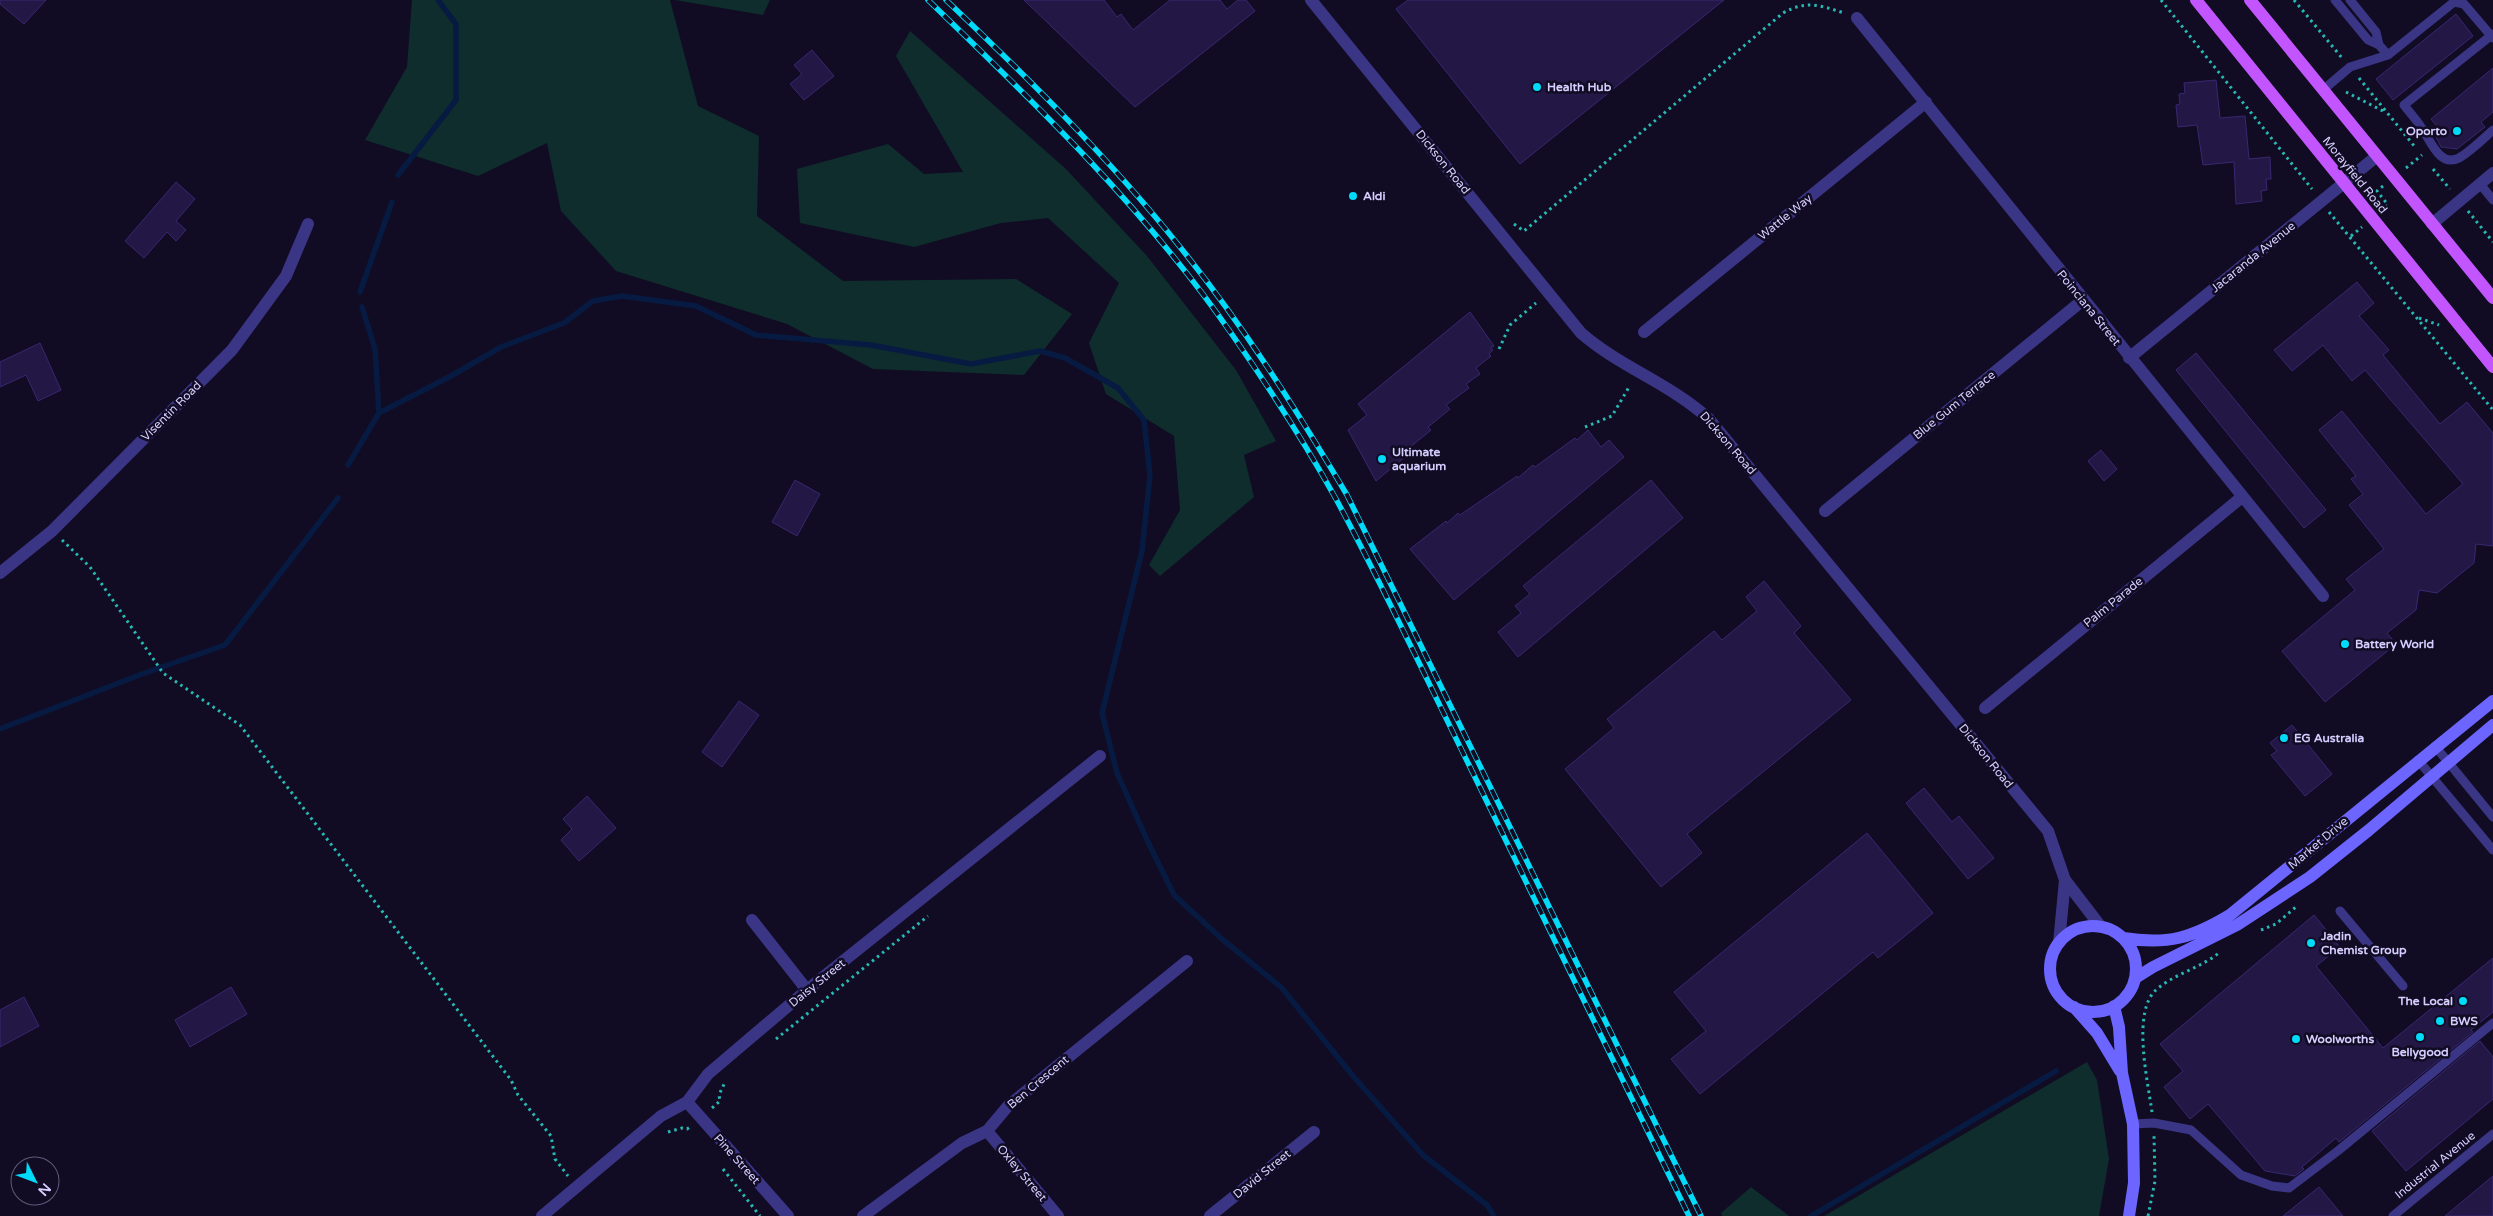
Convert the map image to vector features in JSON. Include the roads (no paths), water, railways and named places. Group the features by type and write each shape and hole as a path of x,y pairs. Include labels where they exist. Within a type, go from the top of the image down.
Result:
{"main road":[{"name":"Morayfield Road","path":"2196,0 2493,367"},
{"path":"2250,0 2493,298"}],"street":[{"name":"Dickson Road","path":"1311,0 1581,333 1598,348 1693,404 1709,419 2048,831 2065,880 2101,927"},
{"name":"Poinciana Street","path":"1857,18 2129,358 2323,596"},
{"name":"Wattle Way","path":"1644,332 1926,102"},
{"name":"Jacaranda Avenue","path":"2129,358 2377,156"},
{"path":"2432,224 2493,173"},
{"name":"Visentin Road","path":"0,572 52,530 232,350 286,276 308,224"},
{"name":"Blue Gum Terrace","path":"1825,511 2083,300"},
{"name":"Palm Parade","path":"1985,708 2242,496"},
{"name":"Market Drive","path":"2123,938 2150,942 2172,940 2194,934 2230,915 2435,746 2493,701"},
{"name":"Market Drive","path":"2137,978 2160,963 2204,943 2237,925 2288,892 2331,861 2493,725"},
{"name":"Daisy Street","path":"542,1216 661,1116 686,1102 708,1074 807,990 1100,756"},
{"name":"Dickson Road","path":"2059,942 2065,880"},
{"path":"752,920 807,990"},
{"path":"2074,1007 2092,1012 2114,1006 2126,996 2137,978 2136,963 2132,952 2123,938 2101,927 2085,927 2070,932 2059,942 2051,958 2050,977 2059,995 2074,1007 2097,1032 2122,1073"},
{"name":"Ben Crescent","path":"863,1216 962,1143 987,1131 1008,1106 1186,961"},
{"path":"2114,1006 2120,1026 2122,1073 2133,1124 2134,1183 2129,1216"},
{"name":"Pine Street","path":"686,1102 788,1216"},
{"name":"Oxley Street","path":"987,1131 1058,1216"},
{"name":"David Street","path":"1210,1216 1314,1132"}],"lane":[{"path":"2335,0 2368,40 2379,45 2388,55"},
{"path":"2350,0 2376,32 2379,45"},
{"path":"2323,90 2350,68 2388,55 2454,2 2462,2 2492,36 2404,106 2440,156 2449,160 2459,158 2493,130"},
{"path":"2480,184 2493,200"},
{"path":"2435,746 2493,817"},
{"path":"2418,760 2493,850"},
{"path":"2340,911 2403,986"},
{"path":"2133,1124 2154,1123 2191,1130 2241,1175 2272,1186 2289,1188 2493,1023"},
{"name":"Industrial Avenue","path":"2394,1216 2493,1134"}],"waterway":[{"path":"398,175 456,100 456,24 438,0"},
{"path":"360,292 392,202"},
{"path":"348,465 379,413 451,376 501,347 564,323 593,301 622,296 696,306 756,335 871,345 971,364 1040,351 1065,358 1118,388 1144,420 1150,475 1142,551 1102,713 1117,773 1147,840 1174,895 1222,939 1281,987 1353,1076 1423,1155 1487,1205 1494,1216"},
{"path":"362,307 375,349 379,413"},
{"path":"0,729 142,674 225,645 338,498"},
{"path":"1811,1216 2056,1071"}],"railway":[{"path":"928,0 1049,118 1163,243 1231,333 1298,435 1324,477 1387,598 1689,1216"},
{"path":"946,0 1067,119 1153,214 1226,307 1308,431 1347,495 1701,1216"}],"place":[{"name":"Health Hub","path":"1537,87"},
{"name":"Oporto","path":"2457,131"},
{"name":"Aldi","path":"1353,196"},
{"name":"Ultimate aquarium","path":"1382,459"},
{"name":"Battery World","path":"2345,644"},
{"name":"EG Australia","path":"2284,738"},
{"name":"Jadin Chemist Group","path":"2311,943"},
{"name":"The Local","path":"2463,1001"},
{"name":"BWS","path":"2440,1021"},
{"name":"Bellygood","path":"2420,1037"},
{"name":"Woolworths","path":"2296,1039"}]}
